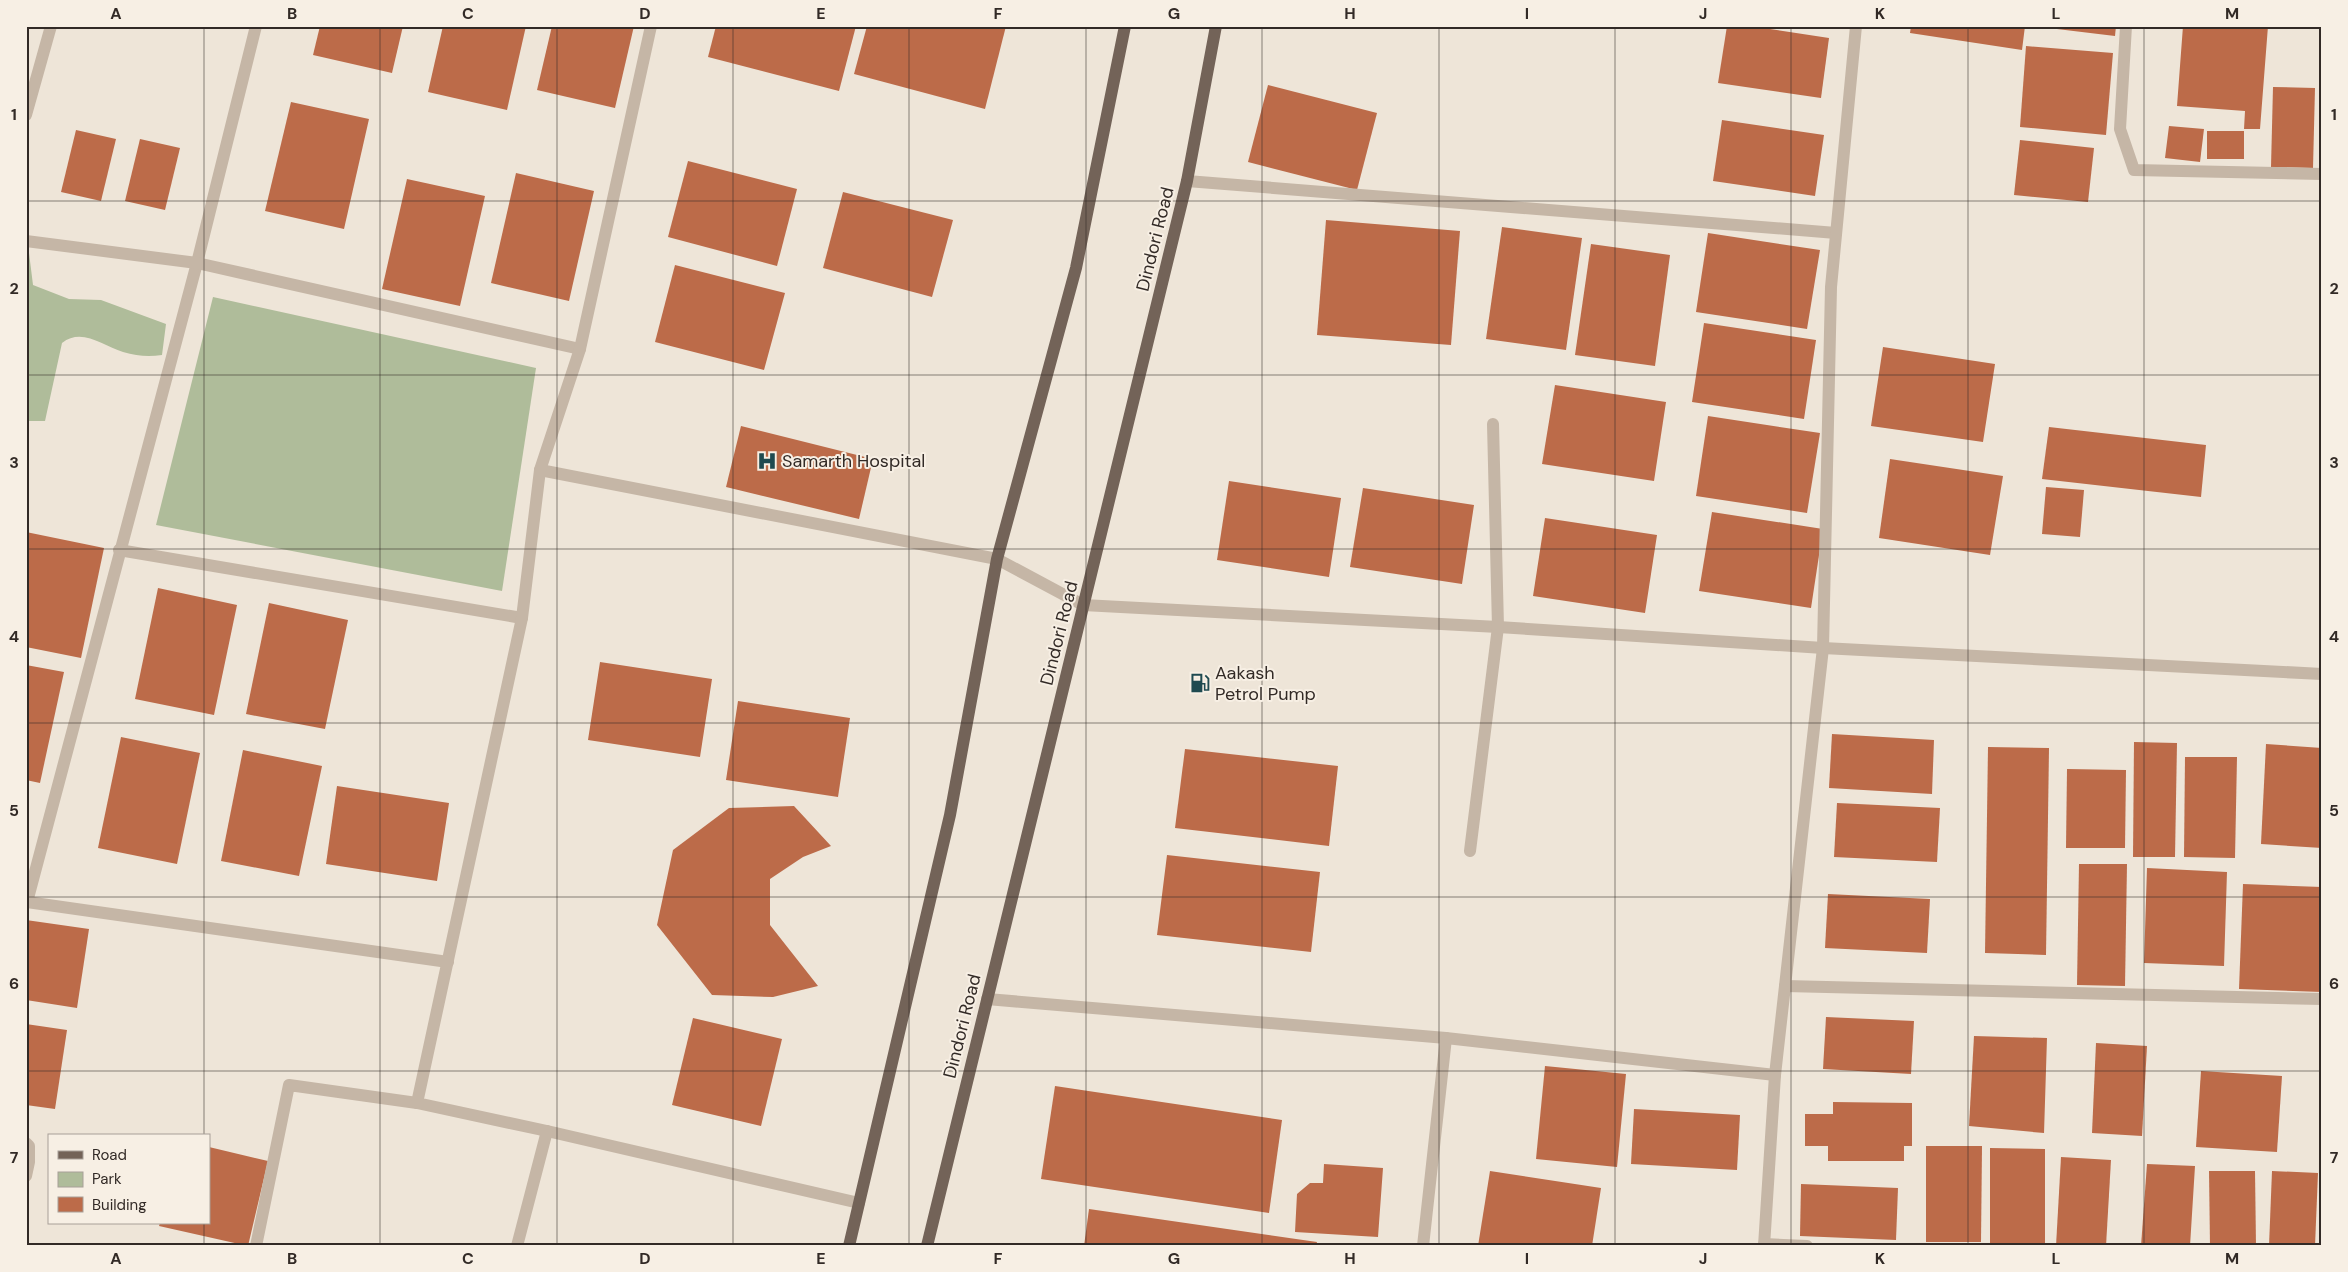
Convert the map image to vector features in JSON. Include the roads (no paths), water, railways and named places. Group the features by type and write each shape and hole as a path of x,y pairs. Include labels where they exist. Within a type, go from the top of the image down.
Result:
{"main road":[{"path":"849,1246 950,815 997,559 1076,268 1126,26"},
{"name":"Dindori Road","path":"927,1246 1187,181 1216,26"}],"street":[{"path":"26,115 28,100 51,26"},
{"path":"256,26 197,263 119,550 27,902 448,962"},
{"path":"417,1103 522,618 540,470 580,349 651,26"},
{"path":"1807,1246 1764,1245 1776,1075 1823,648 1831,286 1856,26"},
{"path":"2126,26 2120,129 2134,170 2322,174"},
{"path":"1187,181 1836,233"},
{"path":"26,241 197,263 580,349"},
{"path":"1470,851 1498,627 1493,424"},
{"path":"540,470 997,559 1083,605 1498,627 1823,648 2322,674"},
{"path":"119,550 522,618"},
{"path":"1785,986 2322,999"},
{"path":"987,1000 1446,1038 1776,1075"},
{"path":"1423,1246 1446,1038"},
{"path":"256,1246 289,1085 417,1103 859,1203"},
{"path":"517,1246 547,1131"},
{"path":"26,1143 28,1146 29,1162 26,1176"}],"place":[{"name":"Samarth Hospital","path":"767,461"},
{"name":"Aakash Petrol Pump","path":"1200,683"}]}
